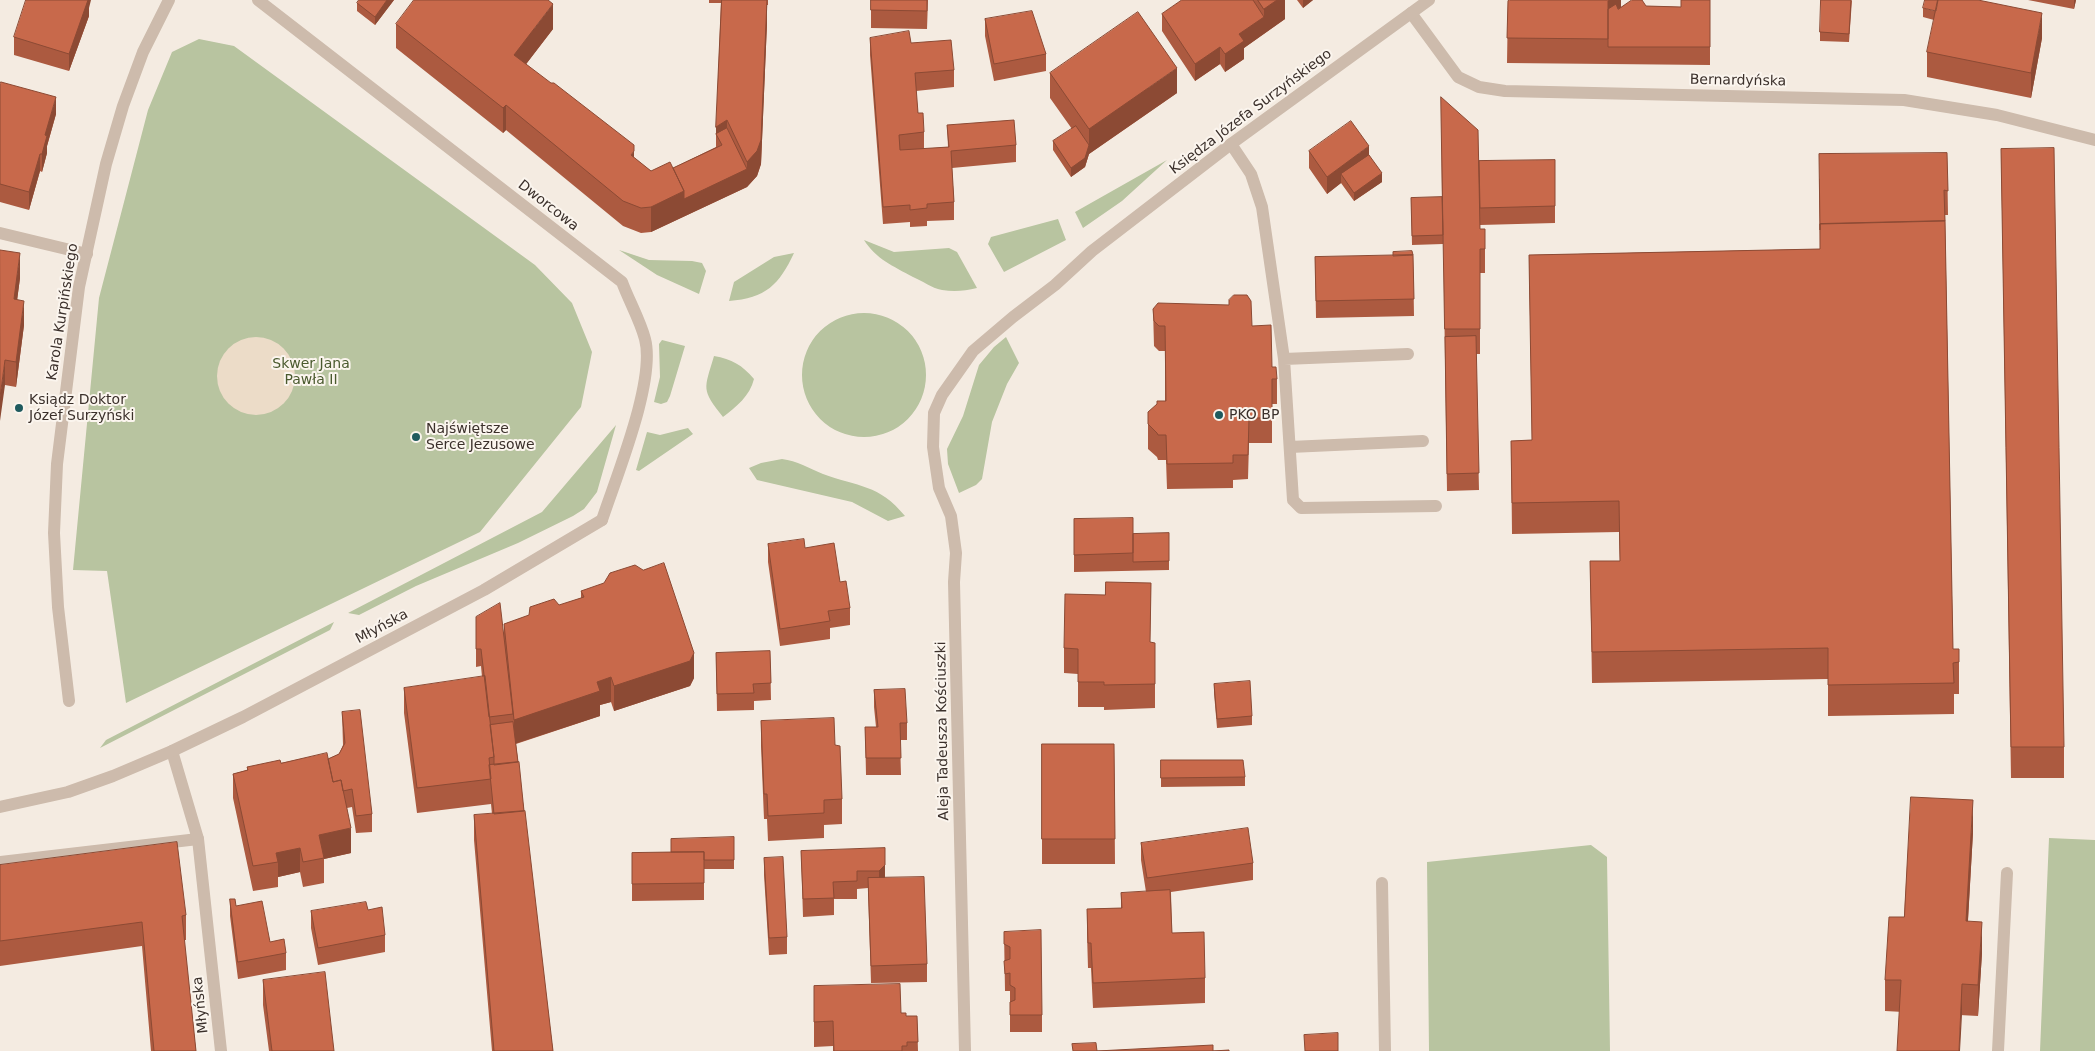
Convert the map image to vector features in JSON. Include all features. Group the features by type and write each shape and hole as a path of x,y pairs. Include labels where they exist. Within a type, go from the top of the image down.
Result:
{"street":[{"name":"Karola Kurpińskiego","path":"69,701 58,607 54,533 57,464 79,287 106,164 123,106 143,52 169,0"},
{"name":"Dworcowa","path":"258,0 622,282 645,340 646,375 638,411 602,520"},
{"name":"Księdza Józefa Surzyńskiego","path":"934,413 942,395 973,351 1013,316 1055,285 1092,251 1231,144 1429,0"},
{"name":"Bernardyńska","path":"1411,13 1458,77 1480,86 1505,91 1904,100 1997,115 2095,140"},
{"path":"1231,144 1251,174 1262,207 1284,359 1293,500 1301,508 1436,506"},
{"path":"0,233 87,254"},
{"path":"1284,359 1408,354"},
{"name":"Aleja Tadeusza Kościuszki","path":"934,413 933,448 939,488 951,516 956,552 954,582 966,1051"},
{"path":"1290,447 1423,441"},
{"name":"Młyńska","path":"0,807 68,792 113,776 172,751 243,717 484,590 602,520"},
{"name":"Młyńska","path":"172,751 198,839 221,1051"},
{"path":"0,862 198,839"},
{"path":"1998,1051 2007,873"},
{"path":"1382,883 1385,1051"}],"green space":[{"name":"Skwer Jana Pawła II","path":"199,39 234,46 535,265 572,303 592,352 581,407 480,532 126,703 107,571 73,570 99,298 148,110 172,52"},
{"path":"1167,160 1122,201 1083,228 1075,212"},
{"path":"1058,219 1066,240 1004,272 988,244 991,237"},
{"path":"864,240 894,252 949,248 957,252 977,288 955,291 934,288 886,262"},
{"path":"619,250 649,260 702,263 706,271 699,294 657,275"},
{"path":"794,253 783,274 770,288 753,297 729,301 734,282 774,257"},
{"path":"864,313 888,318 908,331 921,351 926,375 921,399 908,419 888,432 864,437 840,432 820,419 807,399 802,375 807,351 820,331 840,318"},
{"path":"1006,337 1019,363 1007,384 992,422 982,479 976,485 959,493 948,464 947,449 963,416 979,365 994,347"},
{"path":"662,340 685,346 670,396 667,402 661,404 654,402 660,377 659,344"},
{"path":"714,356 736,363 754,379 746,396 723,417 706,389"},
{"path":"616,425 597,492 584,509 518,543 416,586 359,615 348,613 542,512"},
{"path":"688,428 693,434 639,471 636,470 647,432 660,435"},
{"path":"782,459 877,492 905,516 888,521 852,502 757,480 749,468 761,463"},
{"path":"334,622 330,630 100,748 106,740"},
{"path":"2049,838 2095,840 2095,1051 2040,1051"},
{"path":"1591,845 1607,857 1610,1051 1429,1051 1427,862"}],"shaded area":[{"name":"Skwer Jana Pawła II","path":"256,337 271,340 283,349 292,361 295,376 292,391 283,403 271,412 256,415 241,412 229,403 220,391 217,376 220,361 229,349 241,340"}],"building":[{"path":"26,0 88,0 69,54 14,37"},
{"path":"359,0 387,0 375,17 357,3"},
{"path":"414,0 548,0 553,4 514,55 551,83 554,83 634,145 634,151 631,155 651,171 670,162 684,191 651,207 641,208 623,201 506,105 503,108 396,24"},
{"path":"722,0 767,0 761,140 757,151 747,162 727,120 716,127"},
{"path":"871,0 927,0 927,11 871,10"},
{"path":"1182,0 1253,0 1264,17 1239,34 1244,41 1225,54 1220,47 1195,64 1162,14"},
{"path":"1258,0 1277,0 1264,9"},
{"path":"1610,0 1608,1 1608,39 1507,38 1508,1"},
{"path":"1632,0 1642,0 1646,6 1681,7 1681,0 1710,0 1710,47 1608,47 1608,9 1616,4 1618,9"},
{"path":"1821,0 1851,0 1849,34 1820,32"},
{"path":"1925,0 1938,0 1936,11 1923,8"},
{"path":"1938,0 1978,0 2042,13 2031,73 1927,52"},
{"path":"1032,11 1046,54 994,64 985,19"},
{"path":"1138,12 1177,68 1089,129 1050,73"},
{"path":"909,31 911,43 951,40 954,70 915,73 918,113 923,113 924,132 899,135 900,150 949,147 947,125 1014,120 1016,145 951,151 954,202 927,204 927,208 910,210 910,205 883,207 870,38"},
{"path":"1,82 56,97 45,135 47,136 42,154 40,154 29,192 0,184"},
{"path":"1441,97 1478,130 1480,229 1485,229 1485,249 1480,249 1480,329 1445,329"},
{"path":"1351,121 1369,146 1327,177 1309,151"},
{"path":"1076,126 1089,145 1085,158 1071,168 1053,141"},
{"path":"727,128 747,169 684,199 684,191 673,168 722,145 716,134"},
{"path":"2054,148 2064,747 2011,747 2001,149"},
{"path":"1947,153 1948,191 1944,190 1945,221 1820,224 1820,230 1819,154"},
{"path":"1369,155 1382,173 1354,193 1341,174"},
{"path":"1555,160 1555,206 1480,208 1479,161"},
{"path":"1442,197 1443,235 1412,236 1411,198"},
{"path":"1945,221 1953,649 1959,649 1959,662 1953,663 1954,683 1828,685 1828,648 1592,652 1590,561 1620,561 1619,501 1512,503 1511,441 1532,440 1529,255 1820,249 1820,224"},
{"path":"0,250 20,253 14,299 24,301 16,362 5,360 0,397"},
{"path":"1412,251 1413,255 1393,256 1393,252"},
{"path":"1413,255 1414,299 1316,301 1315,257"},
{"name":"PKO BP","path":"1234,295 1247,295 1251,301 1252,326 1271,325 1272,367 1276,367 1277,379 1272,379 1272,418 1249,418 1248,455 1233,455 1233,463 1167,464 1166,435 1158,435 1148,424 1148,412 1157,404 1157,401 1166,401 1165,326 1159,326 1154,321 1153,309 1158,303 1229,305 1229,300"},
{"path":"1476,336 1479,473 1447,474 1445,337"},
{"path":"1133,518 1133,553 1074,555 1074,519"},
{"path":"1169,533 1169,561 1133,562 1133,534"},
{"path":"804,539 805,548 834,543 840,582 846,581 850,608 828,611 830,621 780,629 768,544"},
{"path":"664,563 694,653 690,661 614,686 611,677 597,682 600,691 514,720 504,624 529,615 530,607 554,599 559,605 584,597 581,591 604,583 610,573 635,565 643,570"},
{"path":"1106,582 1151,583 1150,642 1155,643 1155,684 1104,685 1104,682 1078,682 1078,649 1064,648 1065,594 1105,595"},
{"path":"500,603 513,714 489,717 481,649 476,649 476,617"},
{"path":"770,651 771,683 753,684 754,693 717,694 716,653"},
{"path":"485,676 494,757 489,758 491,779 417,788 404,688"},
{"path":"1250,681 1252,716 1217,719 1214,684"},
{"path":"905,689 907,723 900,723 901,758 866,758 865,727 878,727 874,690"},
{"path":"360,710 372,814 356,816 352,789 343,791 341,780 333,782 328,759 339,754 345,743 342,712"},
{"path":"834,718 835,745 840,746 842,799 824,800 824,813 768,816 767,794 764,794 761,721"},
{"path":"513,722 518,762 494,765 490,725"},
{"path":"1042,744 1114,744 1115,839 1042,839"},
{"path":"327,753 333,782 341,780 351,828 319,835 324,858 303,862 300,848 276,853 278,862 253,866 233,774 248,770 247,767 280,760 281,763"},
{"path":"1161,760 1243,760 1245,777 1161,778"},
{"path":"519,762 524,811 494,814 489,765"},
{"path":"1911,797 1973,800 1966,921 1982,922 1978,985 1962,984 1959,1051 1897,1051 1901,980 1885,980 1889,917 1904,917"},
{"path":"525,811 553,1051 494,1051 474,815"},
{"path":"1248,828 1253,863 1147,878 1141,843"},
{"path":"734,837 734,860 704,860 704,852 671,852 671,839"},
{"path":"177,842 186,915 182,916 196,1051 154,1051 142,922 0,941 0,865"},
{"path":"885,848 885,865 879,871 857,871 857,881 833,882 834,898 803,899 801,851"},
{"path":"704,852 704,883 632,884 632,853"},
{"path":"783,857 787,937 769,938 764,858"},
{"path":"924,877 927,964 871,966 868,878"},
{"path":"1170,890 1172,933 1204,932 1205,978 1093,983 1091,943 1088,943 1087,909 1122,908 1121,893"},
{"path":"230,899 235,899 236,906 262,901 270,942 284,939 286,953 238,962"},
{"path":"366,902 368,910 382,907 385,935 318,948 311,911"},
{"path":"1041,930 1042,1015 1010,1015 1010,1002 1015,1000 1015,988 1010,985 1010,973 1005,974 1004,961 1010,959 1010,947 1004,944 1004,932"},
{"path":"325,972 334,1051 272,1051 263,980"},
{"path":"900,984 901,1013 906,1013 906,1016 917,1016 918,1042 907,1042 907,1046 902,1046 902,1051 834,1051 833,1021 814,1022 814,986"},
{"path":"1338,1033 1338,1051 1305,1051 1304,1035"},
{"path":"1096,1043 1097,1051 1073,1051 1072,1044"},
{"path":"1213,1045 1213,1051 1097,1051"}],"place":[{"name":"Ksiądz Doktor Józef Surzyński","path":"19,408"},
{"name":"PKO BP","path":"1219,415"},
{"name":"Najświętsze Serce Jezusowe","path":"416,437"}]}
